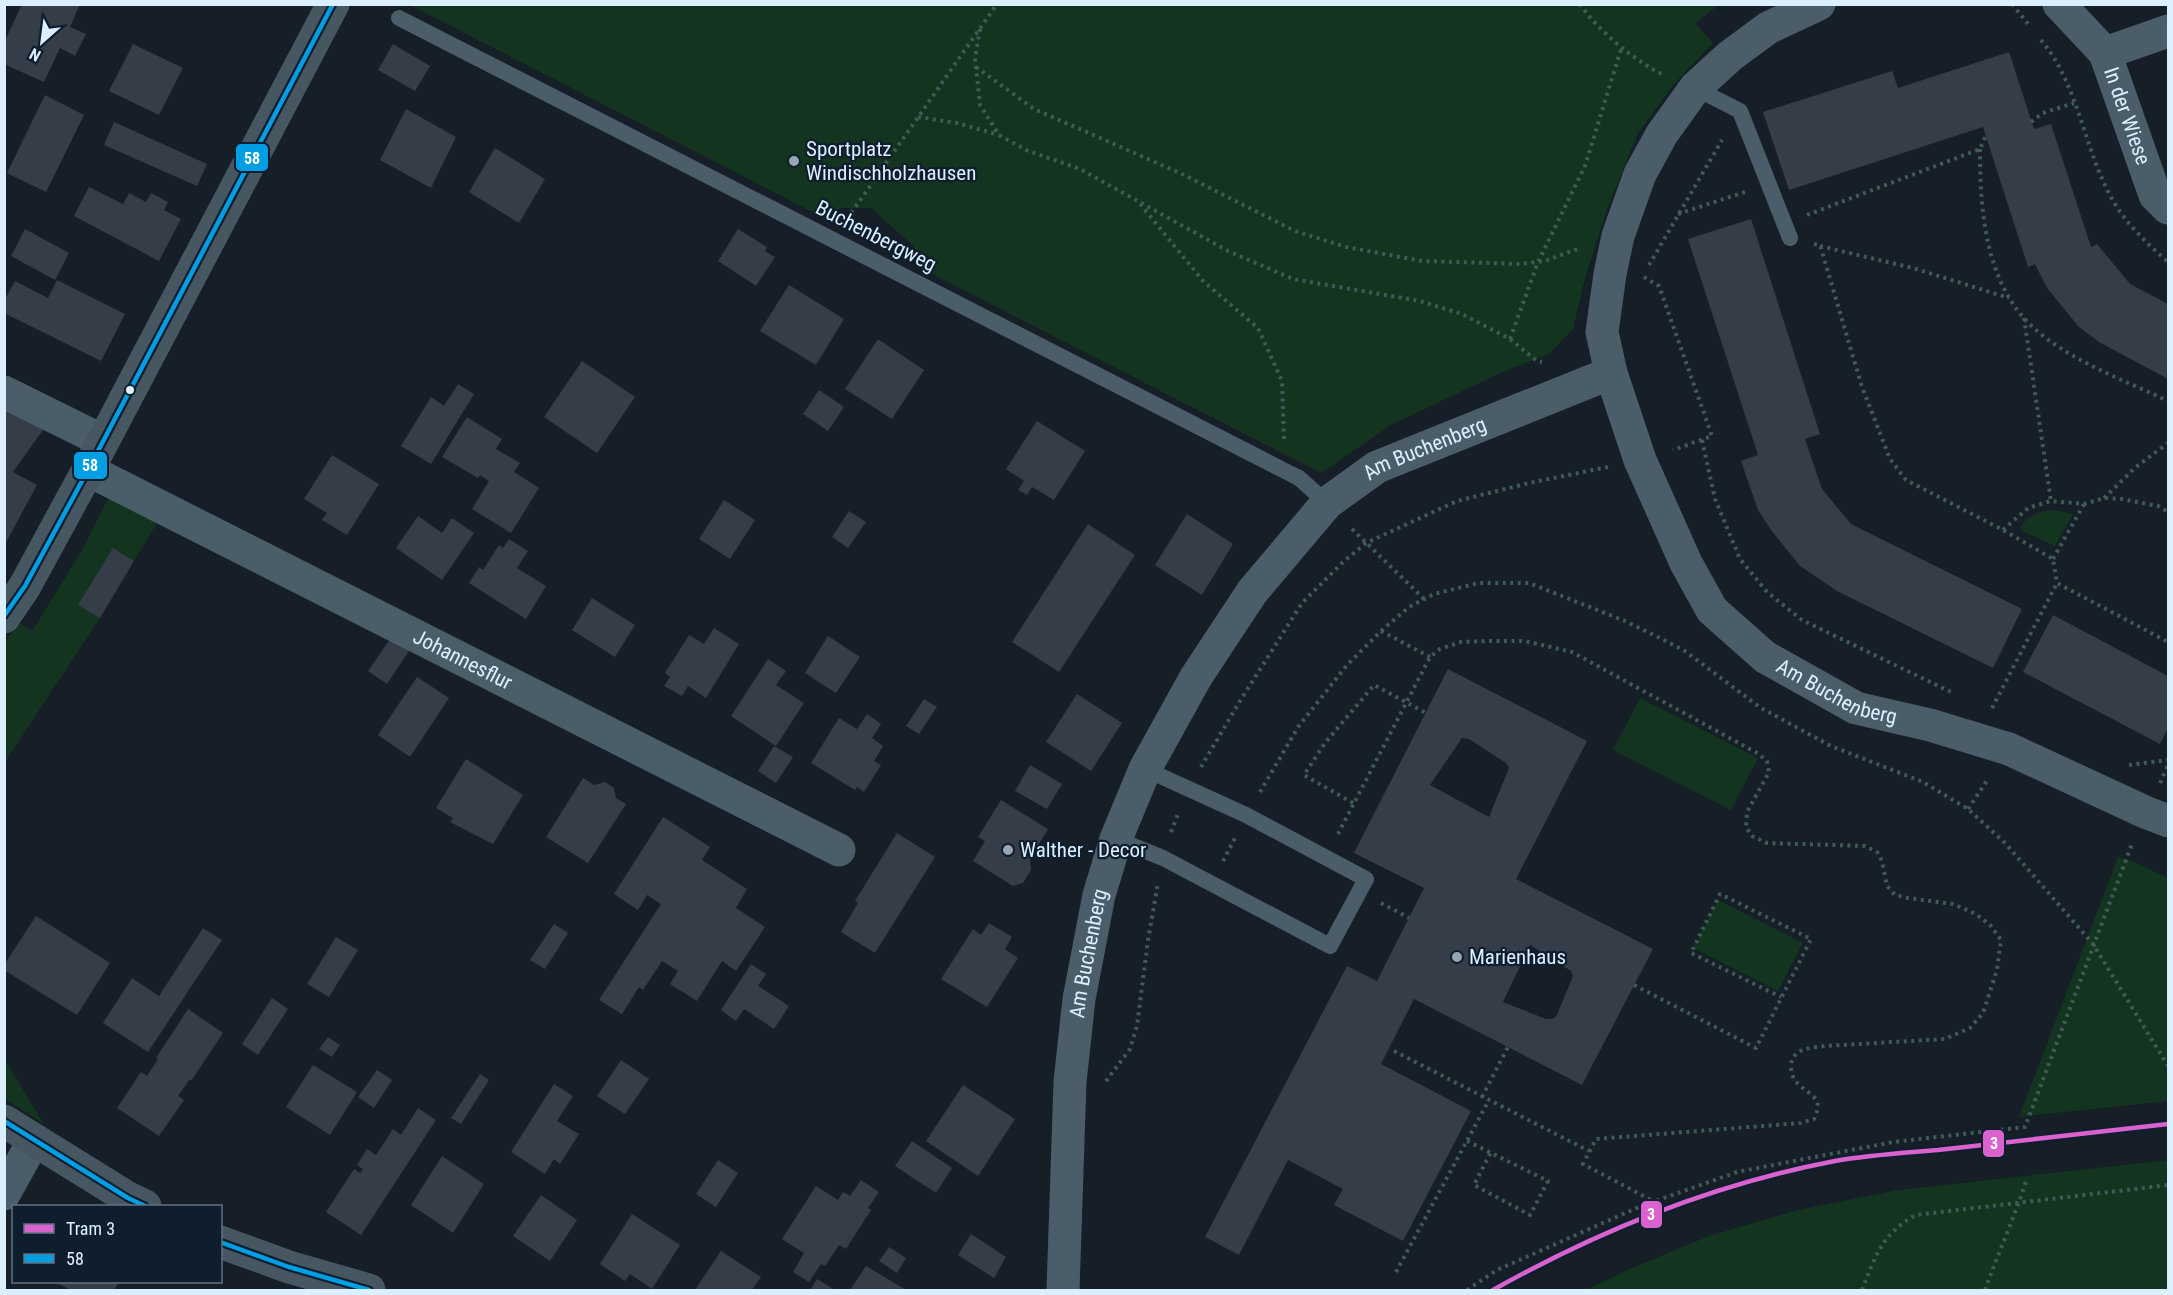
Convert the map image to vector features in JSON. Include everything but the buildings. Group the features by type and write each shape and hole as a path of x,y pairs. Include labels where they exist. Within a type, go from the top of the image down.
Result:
{"street":[{"path":"4,617 25,586 104,441 333,4"},
{"path":"1611,373 1602,332 1613,257 1640,174 1662,134 1695,88 1730,56 1768,28 1820,4"},
{"name":"In der Wiese","path":"2059,4 2105,53 2155,195 2169,208"},
{"name":"In der Wiese","path":"2105,53 2169,32"},
{"name":"Am Buchenberg","path":"1063,1290 1070,1083 1079,999 1100,895 1116,839 1145,769 1196,677 1252,592 1327,503 1377,467 1611,373 1640,460 1686,563 1712,610 1765,657 1856,708 1930,725 2009,749 2157,816"},
{"path":"4,392 104,441"},
{"name":"Johannesflur","path":"88,470 438,645 839,850"},
{"path":"4,1121 143,1205"},
{"path":"4,1194 34,1140"},
{"path":"222,1243 361,1289"}],"lane":[{"name":"Buchenbergweg","path":"399,18 1299,478 1327,503"},
{"path":"1695,88 1740,111 1787,230"},
{"path":"1116,839 1163,858 1330,946 1366,879 1246,815 1145,769"}],"path":[{"path":"833,240 997,4"},
{"path":"1580,4 1612,40 1655,71 1695,88"},
{"path":"2012,4 2032,28"},
{"path":"980,29 975,58 980,105 999,135"},
{"path":"2038,36 2052,52 2115,205 2142,239 2169,262"},
{"path":"1510,339 1538,262 1584,166 1622,46"},
{"path":"976,67 1034,109 1180,173 1295,231 1346,247 1422,261 1520,264 1545,261 1580,248 1613,257"},
{"path":"2031,122 2043,113 2074,103"},
{"path":"1649,266 1677,214 1740,111"},
{"path":"918,117 957,123 999,135 1026,150 1080,169 1228,250 1293,279 1420,301 1462,314 1510,339 1537,361 1547,363"},
{"path":"1986,135 1980,149 1982,213 1989,246 2002,283 2018,311 2037,331 2072,355 2169,400"},
{"path":"1787,230 1980,149"},
{"path":"1677,214 1769,184"},
{"path":"1138,202 1204,282 1258,328 1282,381 1285,471"},
{"path":"1787,230 1820,245 1913,268 2010,298"},
{"path":"1820,245 1862,387 1890,459 1906,480 2003,530 2053,559"},
{"path":"1103,1086 1130,1049 1137,1026 1148,940 1163,858 1176,818 1240,701 1302,603 1342,563 1366,543 1458,501 1529,483 1640,460 1712,436 1659,286 1643,276"},
{"path":"2024,318 2051,501"},
{"path":"1701,440 1715,499 1740,559 1767,592 1802,620 1960,697"},
{"path":"2104,498 2136,467 2169,443"},
{"path":"2003,530 2028,508 2051,501 2084,504 2104,498 2158,506 2169,512"},
{"path":"1327,503 1424,599"},
{"path":"1990,712 2057,583 2053,559 2084,504"},
{"path":"1212,884 1246,815 1298,727 1347,665 1381,632 1409,607 1434,594 1479,583 1529,583 1625,621 1658,637 1685,651 1761,708 1831,746 1923,782 1968,809 2005,843 2093,944 2169,1066"},
{"path":"2057,583 2169,642"},
{"path":"1381,632 1430,657"},
{"path":"1333,844 1430,657 1440,649 1461,642 1525,641 1572,652 1757,753 1767,761 1769,772 1747,812 1746,826 1752,836 1767,843 1865,846 1877,852 1882,861 1887,886 1894,895 1953,904 1976,914 1991,926 2001,940 1997,970 1983,1013 1970,1028 1945,1039 1824,1046 1806,1048 1797,1053 1791,1062 1792,1072 1795,1080 1816,1100 1818,1109 1814,1119 1801,1123 1596,1139 1583,1164 1653,1201"},
{"path":"1353,803 1304,775 1325,743 1374,685 1426,713"},
{"path":"2126,765 2169,760"},
{"path":"1467,1290 1497,1270 1653,1201 1737,1172 1893,1142 2025,1127 2093,944 2157,816"},
{"path":"1634,985 1756,1048 1810,939 1720,894 1691,953 1781,997"},
{"path":"1482,1097 1508,1047"},
{"path":"1394,1051 1589,1151"},
{"path":"1396,1272 1490,1100"},
{"path":"1467,1141 1491,1152 1548,1181 1530,1215 1474,1185 1491,1152"},
{"path":"1985,1290 2001,1244 2020,1202 2027,1178"},
{"path":"1862,1290 1875,1255 1900,1224 1916,1215 2169,1185"}],"green space":[{"path":"410,5 1719,5 1695,23 1713,43 1674,84 1637,135 1606,212 1585,279 1573,329 1549,354 1509,369 1391,425 1321,473 936,276 911,244 871,208 840,208 830,221"},
{"path":"111,493 160,518 134,561 113,548 100,618 5,762 4,644 18,622 32,631 81,552"},
{"path":"2054,510 2073,514 2055,546 2020,530 2029,517 2043,511"},
{"path":"1640,698 1758,758 1731,810 1613,750"},
{"path":"2118,857 2168,878 2168,1101 2019,1117"},
{"path":"1718,900 1803,943 1778,991 1693,948"},
{"path":"5,1060 44,1124 5,1099"},
{"path":"2168,1160 2168,1290 1586,1290 1709,1236 1798,1210 1898,1190"}],"tram line":[{"name":"3","path":"1493,1290 1533,1268 1616,1229 1702,1196 1790,1171 1861,1157 2168,1124"}],"transit line":[{"name":"58","path":"4,616 25,586 88,470 333,4"},
{"name":"58","path":"4,1121 143,1205"},
{"name":"58","path":"222,1243 289,1267 369,1290"}],"place":[{"name":"Sportplatz Windischholzhausen","path":"794,161"},
{"name":"Walther - Decor","path":"1008,850"},
{"name":"Marienhaus","path":"1457,957"}]}
